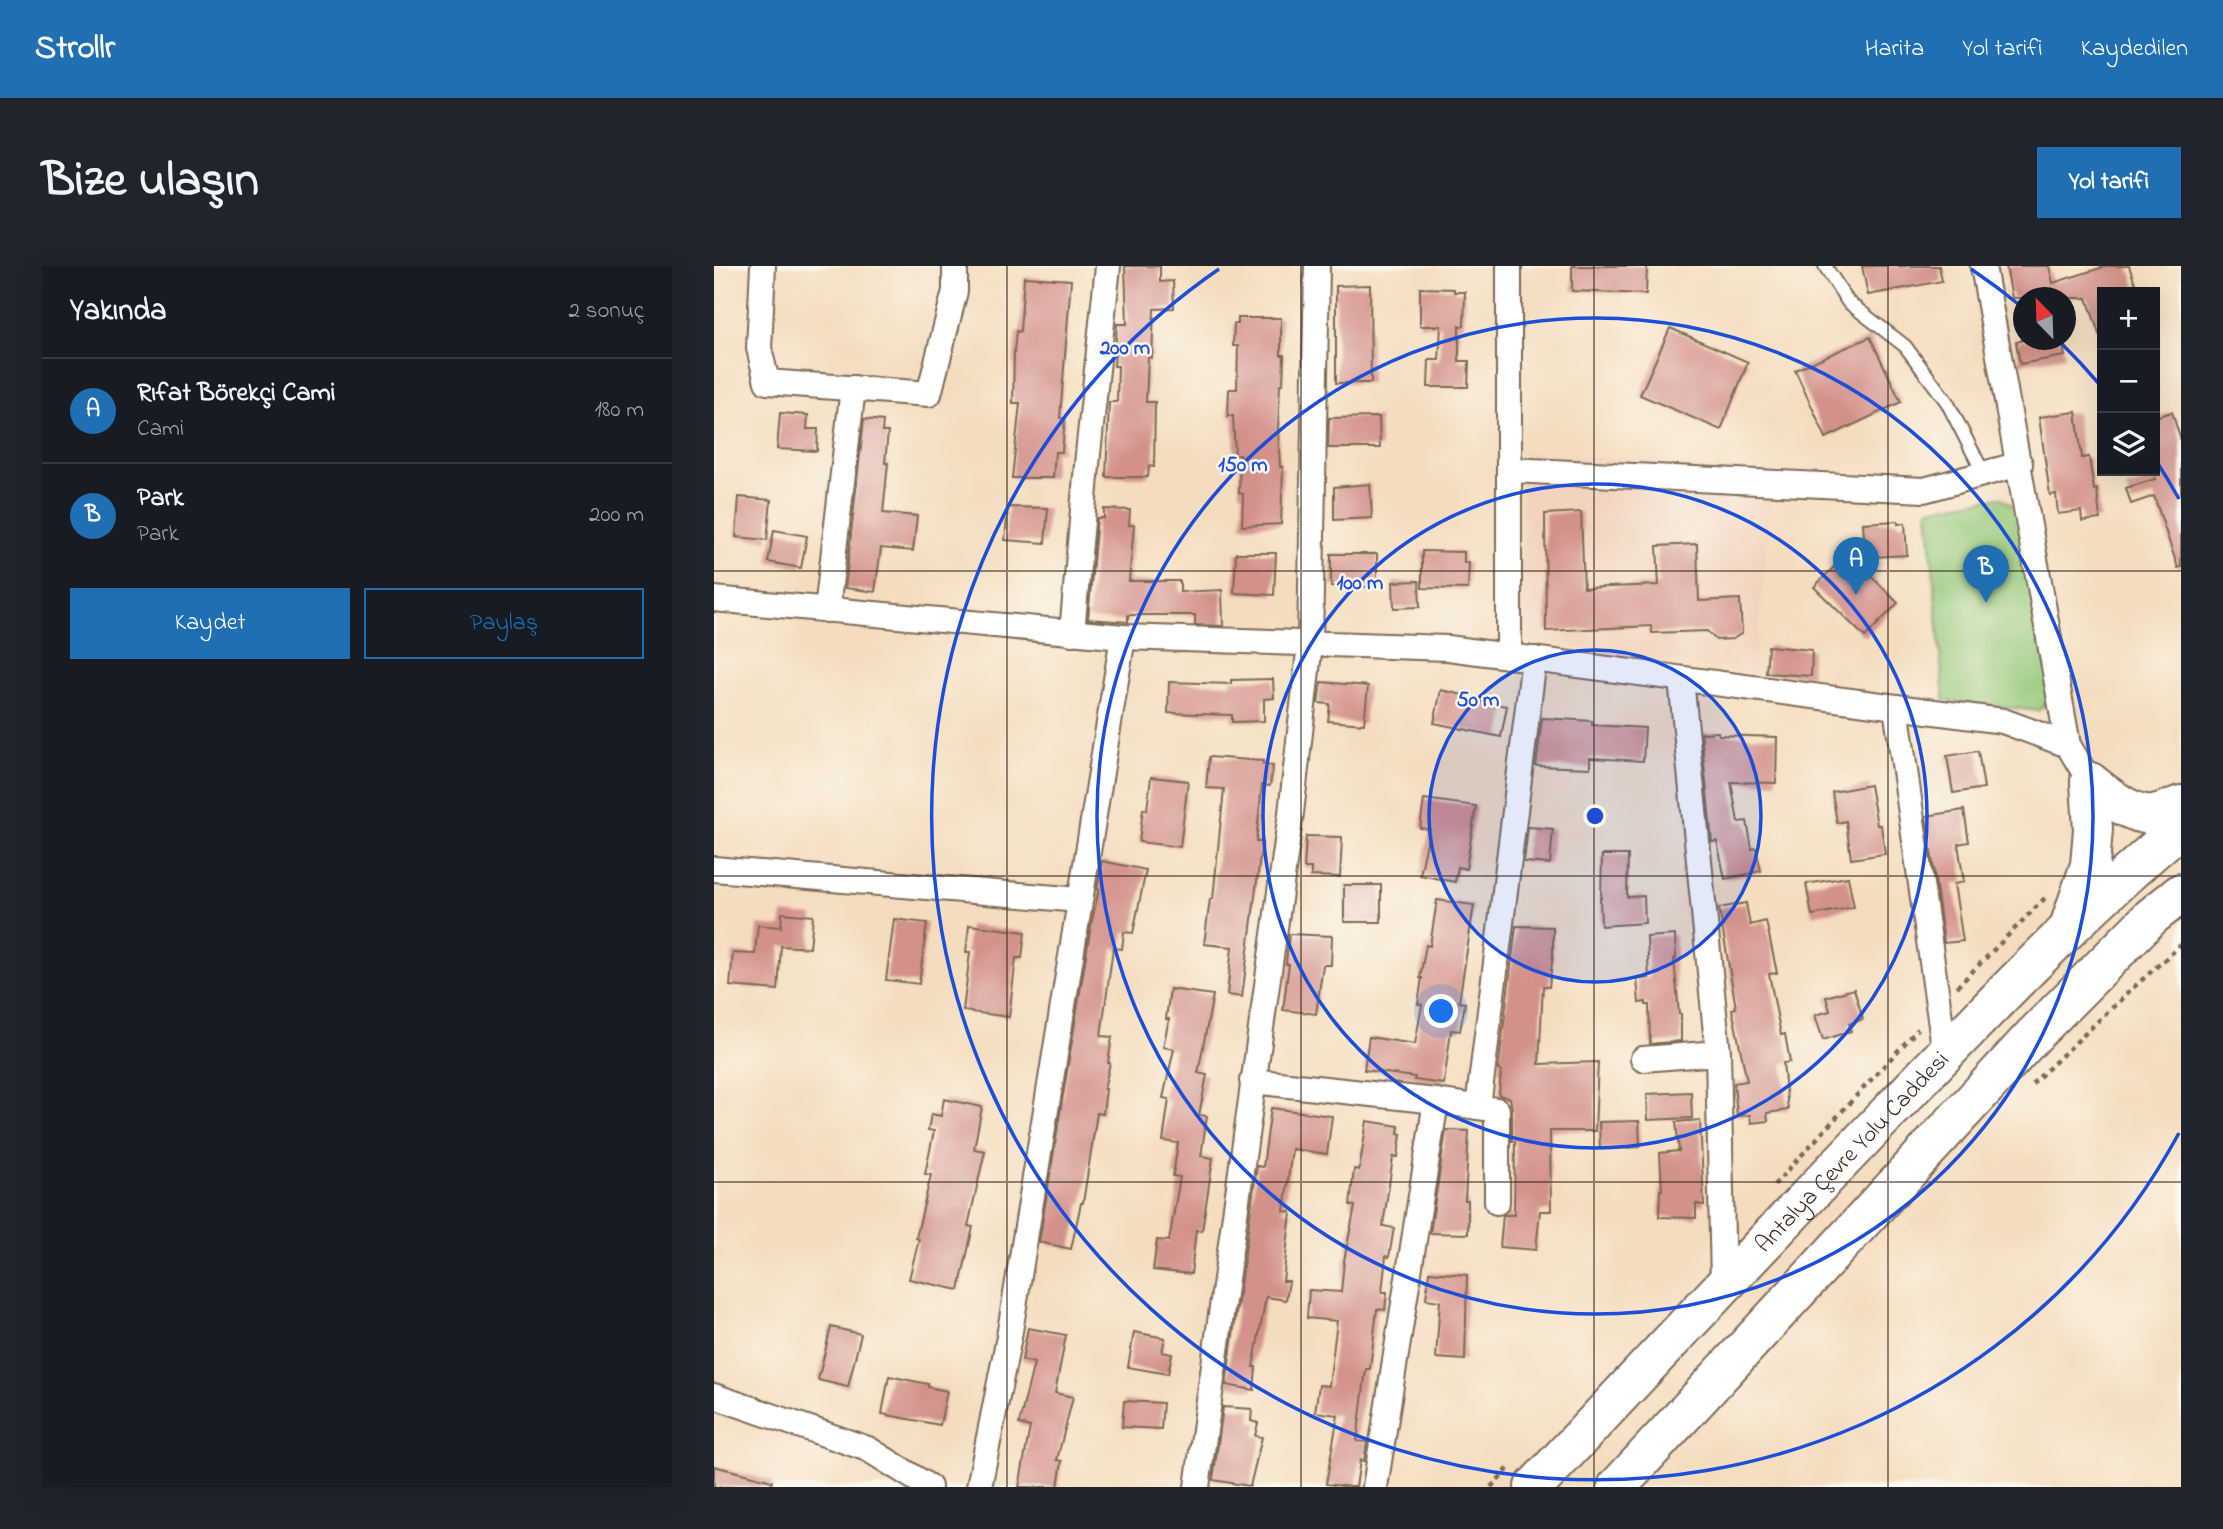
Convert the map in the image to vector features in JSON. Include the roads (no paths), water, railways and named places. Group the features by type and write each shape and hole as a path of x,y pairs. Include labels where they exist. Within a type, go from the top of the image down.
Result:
{"highway":[{"path":"2090,782 2124,807 2151,814 2181,805"},
{"path":"2067,932 2091,865 2093,829 2090,782"},
{"name":"Antalya Çevre Yolu Caddesi","path":"1527,1472 1723,1284 1945,1054 2122,877 2181,827"},
{"path":"1617,1487 2032,1037 2151,916 2181,893"}],"street":[{"path":"763,266 759,348 767,382 929,394 956,291 955,266"},
{"path":"1072,633 1108,266"},
{"path":"1196,1487 1291,813 1310,643 1317,266"},
{"path":"1509,266 1509,656"},
{"path":"1983,266 2068,745 2090,782"},
{"path":"827,610 853,388"},
{"path":"1509,470 1924,490 2020,464"},
{"path":"714,599 1123,637 1448,648 2003,722 2068,745"},
{"path":"979,1487 1009,1337 1123,637"},
{"path":"1478,1107 1534,659"},
{"path":"1681,679 1718,1053 1723,1284"},
{"path":"1896,707 1945,1054"},
{"path":"714,869 1079,900"},
{"path":"1643,1059 1718,1053"},
{"path":"1252,1081 1497,1110 1497,1202"},
{"path":"1375,1487 1436,1101"},
{"path":"714,1396 868,1448 929,1487"}],"lane":[{"path":"1825,266 1848,302 1905,346 1947,402 1984,474"}],"place":[{"name":"Rıfat Börekçi Cami","path":"1856,595"},
{"name":"Park","path":"1986,603"}]}
